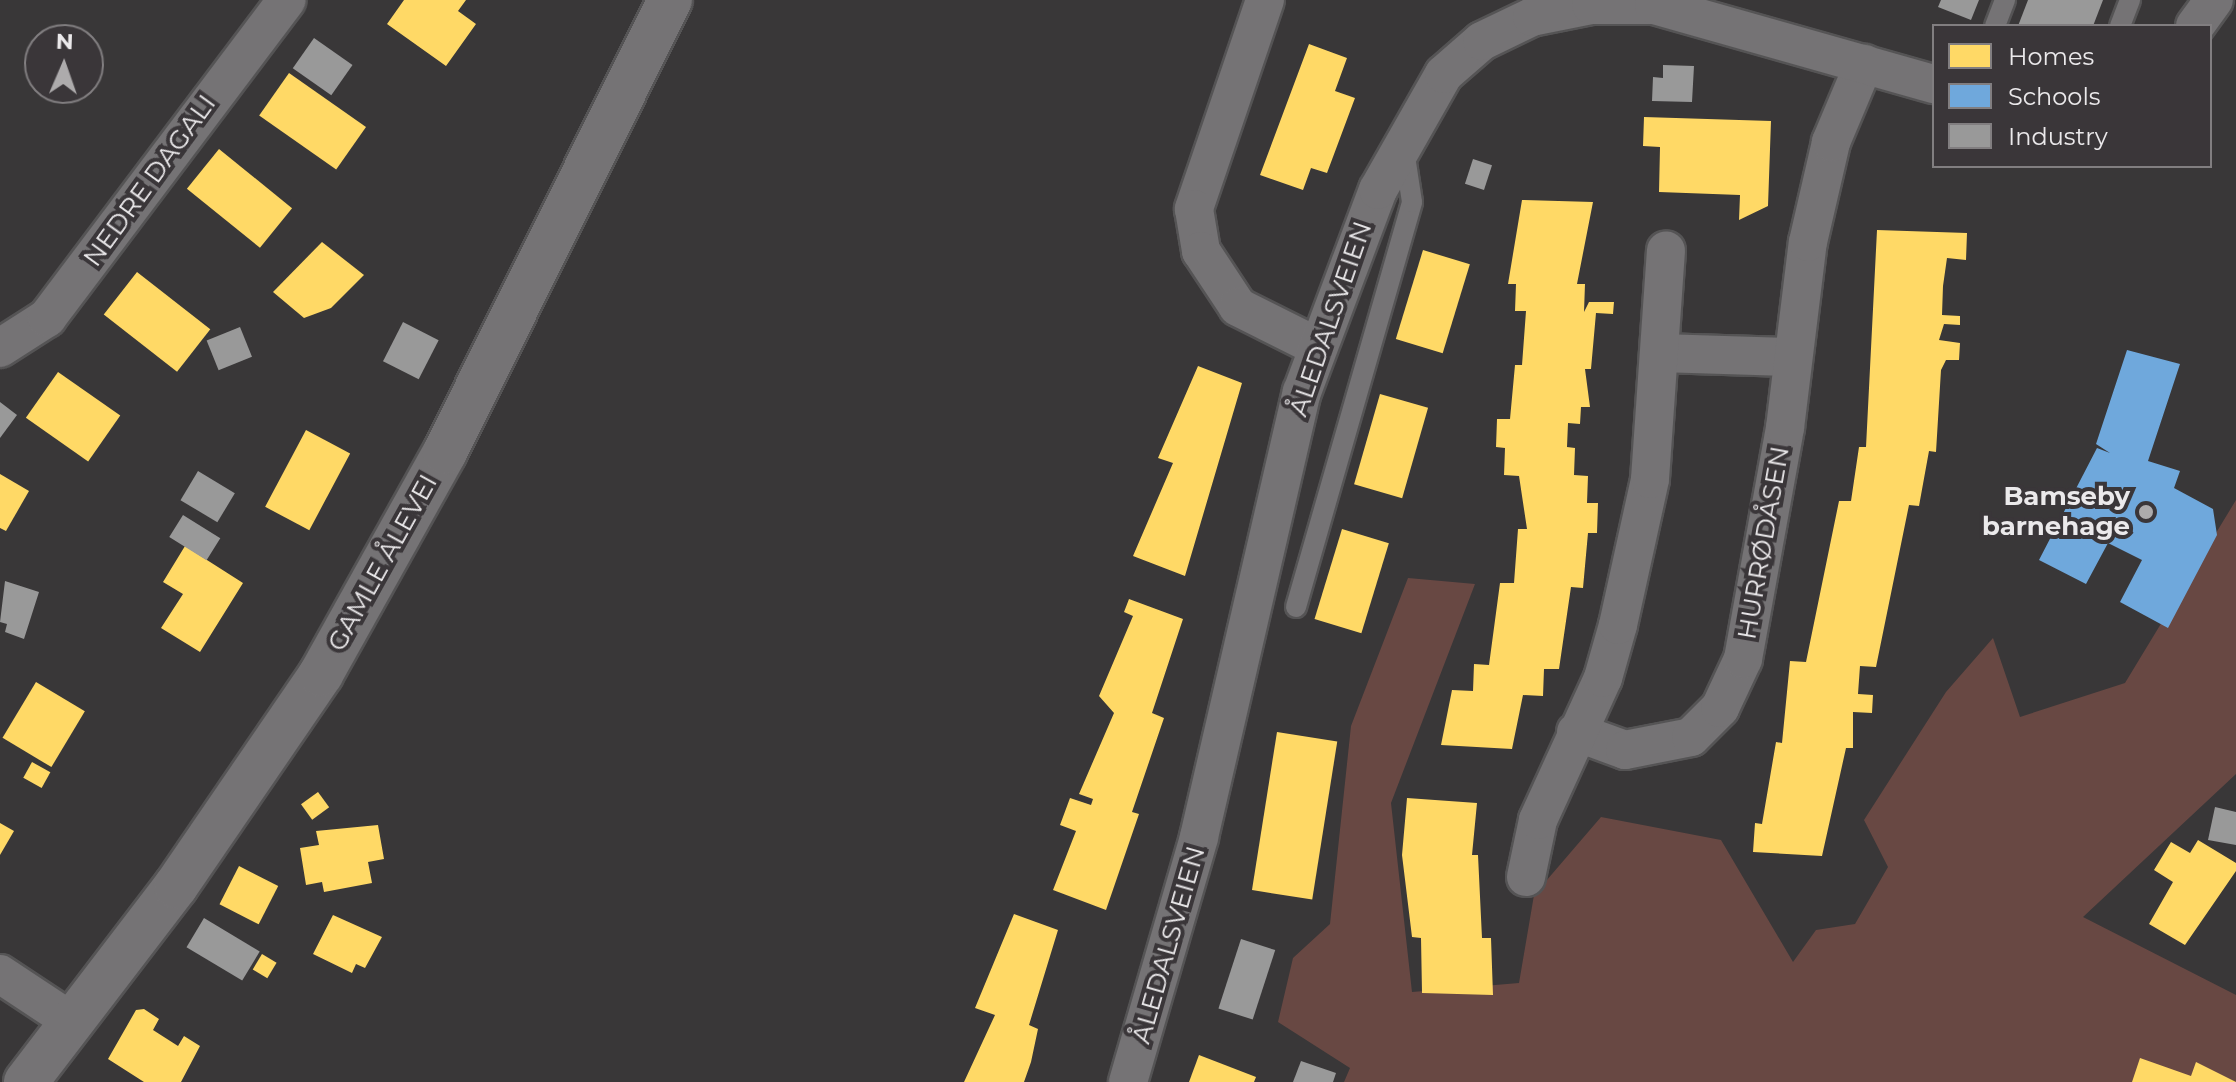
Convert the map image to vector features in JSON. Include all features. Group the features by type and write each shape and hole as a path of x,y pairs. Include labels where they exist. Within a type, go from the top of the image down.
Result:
{"main road":[{"name":"GAMLE ÅLEVEI","path":"26,1082 68,1019 176,886 321,674 445,452 670,0"}],"street":[{"name":"NEDRE DAGALI","path":"0,348 47,318 287,0"},
{"path":"1265,0 1194,209 1201,251 1238,307 1316,346"},
{"path":"2196,24 2214,0"},
{"name":"ÅLEDALSVEIEN","path":"1128,1082 1199,837 1316,346 1403,138 1444,74 1482,41 1532,17 1591,5 1697,12 1932,83"},
{"name":"HURRØDÅSEN","path":"1576,732 1625,750 1657,749 1691,737 1720,708 1743,659 1760,587 1821,181 1864,64"},
{"path":"1526,877 1538,820 1618,625 1650,479 1663,353 1666,251"},
{"path":"1663,353 1793,357"},
{"path":"0,974 68,1019"}],"lane":[{"path":"1996,24 2005,0"},
{"path":"2121,24 2130,0"},
{"path":"1296,607 1412,202 1403,138"}],"shaded area":[{"path":"2236,500 2236,774 2083,917 2236,995 2236,1082 1344,1082 1350,1068 1278,1022 1293,958 1330,924 1351,726 1408,578 1475,584 1391,803 1412,992 1519,983 1534,895 1601,817 1721,840 1793,962 1816,930 1855,924 1888,867 1864,820 1946,692 1993,638 2020,717 2125,683"}],"building: Homes":[{"path":"404,0 466,0 458,11 476,24 446,66 387,24"},
{"path":"1309,44 1347,58 1335,91 1355,98 1327,173 1311,168 1303,190 1260,175"},
{"path":"289,73 366,127 336,170 259,116"},
{"path":"1644,117 1771,121 1768,206 1739,220 1740,195 1659,192 1660,147 1643,146"},
{"path":"219,149 292,208 260,248 187,189"},
{"path":"1522,200 1593,202 1577,284 1585,284 1584,312 1589,302 1614,302 1613,314 1596,313 1591,369 1585,369 1590,407 1581,407 1580,424 1568,423 1567,447 1575,448 1574,475 1588,476 1587,503 1598,503 1597,533 1588,533 1583,588 1571,587 1559,669 1544,669 1543,696 1523,695 1512,749 1441,745 1452,690 1473,691 1474,664 1489,665 1500,583 1514,583 1518,529 1527,529 1519,476 1504,475 1505,448 1496,447 1497,419 1510,419 1515,365 1522,365 1526,311 1515,311 1516,284 1508,284"},
{"path":"1877,230 1967,233 1966,260 1947,258 1943,286 1942,315 1960,316 1960,325 1944,324 1939,340 1960,343 1959,360 1946,360 1941,370 1936,452 1929,451 1919,506 1909,505 1876,667 1860,666 1858,694 1873,695 1872,713 1853,712 1853,748 1846,748 1822,856 1753,852 1755,823 1762,824 1776,742 1782,743 1790,661 1806,662 1839,501 1851,501 1859,447 1866,447"},
{"path":"322,242 364,275 331,308 304,318 273,292"},
{"path":"1423,250 1470,264 1443,353 1396,339"},
{"path":"137,272 210,329 177,372 104,315"},
{"path":"1198,366 1242,383 1185,576 1133,556 1173,463 1158,458"},
{"path":"58,372 120,416 88,461 26,418"},
{"path":"1380,394 1428,408 1402,498 1354,484"},
{"path":"306,430 350,453 309,530 265,507"},
{"path":"0,474 29,491 6,531 0,528"},
{"path":"1342,529 1389,543 1361,633 1315,619"},
{"path":"185,546 243,583 200,652 161,628 183,594 163,582"},
{"path":"1129,599 1183,619 1152,713 1164,718 1132,812 1139,814 1106,910 1053,890 1076,831 1060,825 1070,798 1091,805 1093,799 1079,794 1114,713 1099,696 1133,616 1124,612"},
{"path":"36,682 85,711 51,767 3,738"},
{"path":"1277,732 1337,742 1312,900 1252,890"},
{"path":"32,762 50,772 42,788 23,778"},
{"path":"318,792 329,807 312,820 301,804"},
{"path":"1407,798 1477,803 1472,855 1478,855 1482,938 1491,938 1493,995 1422,993 1421,938 1412,937 1402,855"},
{"path":"0,823 14,831 0,855"},
{"path":"378,825 384,859 368,862 372,883 324,892 322,882 306,885 300,848 319,845 316,831"},
{"path":"2198,840 2236,863 2236,871 2185,945 2149,924 2173,882 2154,870 2171,842 2190,853"},
{"path":"239,866 278,886 259,924 219,904"},
{"path":"1014,914 1058,930 1029,1025 1038,1029 1031,1062 1024,1082 964,1082 995,1015 975,1008"},
{"path":"333,915 382,937 365,968 356,964 352,973 313,954"},
{"path":"262,954 277,963 267,978 253,969"},
{"path":"144,1009 159,1019 153,1030 178,1046 184,1036 200,1046 181,1082 144,1082 108,1059 136,1010"},
{"path":"1199,1055 1256,1077 1254,1082 1189,1082"},
{"path":"2140,1058 2191,1076 2196,1062 2236,1082 2132,1082"}],"building: Schools":[{"path":"2127,350 2180,364 2148,461 2180,471 2174,488 2213,509 2217,535 2168,628 2120,602 2142,560 2108,543 2086,584 2039,560 2097,448 2110,453 2096,444"}],"building: Industry":[{"path":"1941,0 1979,0 1971,20 1938,7"},
{"path":"2028,0 2103,0 2094,24 2019,24"},
{"path":"314,38 353,65 331,95 293,68"},
{"path":"1663,65 1694,66 1692,102 1652,101 1653,77 1663,78"},
{"path":"1473,159 1492,165 1484,190 1465,184"},
{"path":"403,322 439,340 419,379 383,361"},
{"path":"240,327 252,357 219,370 207,340"},
{"path":"0,402 17,415 0,438"},
{"path":"198,471 235,493 217,522 180,500"},
{"path":"183,515 220,538 207,560 169,537"},
{"path":"5,581 39,592 24,639 5,632 7,624 0,622"},
{"path":"2215,807 2236,812 2236,845 2208,840"},
{"path":"204,918 260,951 242,981 186,947"},
{"path":"1241,939 1275,950 1253,1020 1218,1008"},
{"path":"1301,1061 1336,1073 1333,1082 1293,1082"}],"place":[{"name":"Bamseby barnehage","path":"2146,512"}]}
